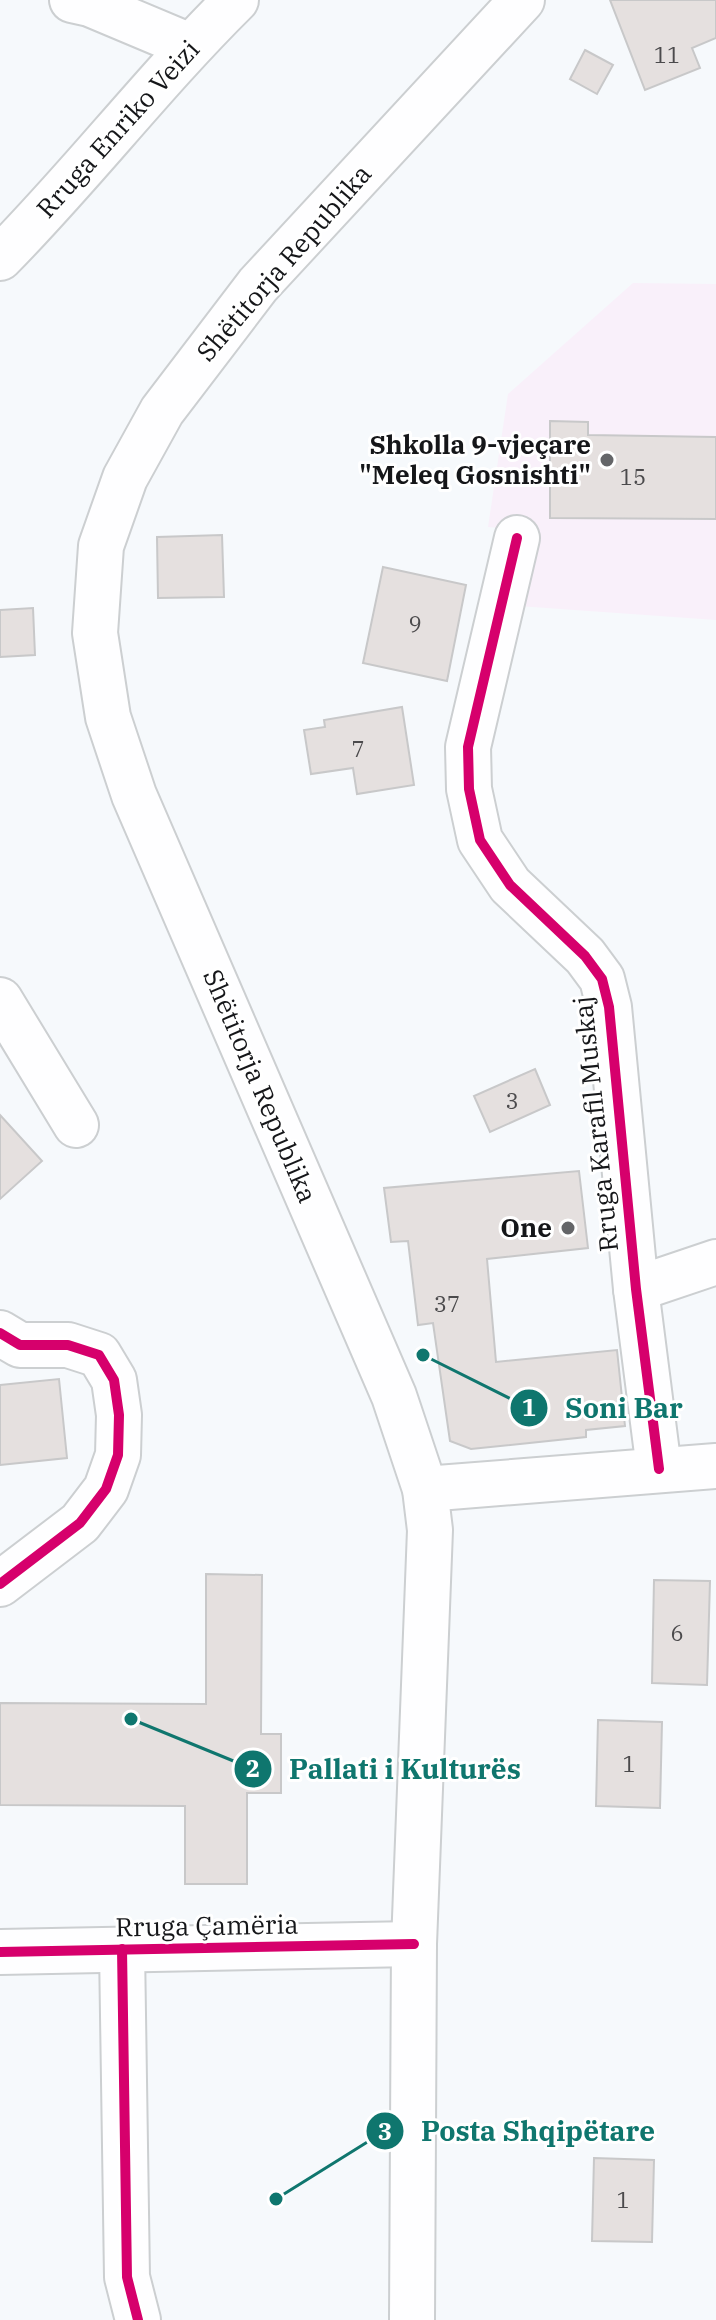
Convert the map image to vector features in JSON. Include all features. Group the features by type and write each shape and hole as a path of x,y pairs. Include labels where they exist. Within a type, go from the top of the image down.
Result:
{"street":[{"path":"72,0 90,4 190,46"},
{"name":"Rruga Enriko Veizi","path":"0,258 87,165 190,46 236,0"},
{"name":"Shëtitorja Republika","path":"412,2320 414,1944 430,1530 425,1489 394,1396 134,795 108,717 95,633 101,546 125,478 162,411 258,285 522,0"},
{"name":"Rruga Karafil Muskaj","path":"517,538 471,735 469,789 480,840 510,885 585,956 602,979 609,1007 636,1289 659,1469"},
{"path":"0,1000 76,1125"},
{"path":"636,1289 716,1262"},
{"path":"0,1333 20,1345 68,1345 99,1355 114,1380 119,1415 118,1455 106,1489 80,1523 0,1584"},
{"path":"425,1489 716,1466"},
{"name":"Rruga Çamëria","path":"0,1952 414,1944"},
{"path":"122,1949 127,2277 138,2320"}],"shaded area":[{"name":"Shkolla 9-vjeçare \"Meleq Gosnishti\"","path":"633,283 716,284 716,620 518,606 525,530 488,527 508,394"}],"building":[{"path":"610,0 716,0 716,38 692,48 700,68 645,90"},
{"path":"585,50 613,65 597,94 570,79"},
{"path":"550,421 588,422 588,435 716,437 716,519 550,518"},
{"path":"222,535 224,597 158,598 157,537"},
{"path":"383,567 466,585 447,681 363,663"},
{"path":"33,608 35,655 0,657 0,610"},
{"path":"402,707 414,785 357,794 353,768 311,774 304,730 325,727 324,720"},
{"path":"535,1069 550,1105 490,1132 474,1096"},
{"path":"0,1115 42,1161 0,1199"},
{"path":"579,1171 588,1248 487,1259 496,1362 617,1350 625,1426 586,1430 586,1437 471,1449 450,1441 433,1323 418,1325 408,1241 391,1242 384,1188"},
{"path":"59,1379 67,1458 0,1465 0,1385"},
{"path":"206,1574 262,1575 261,1734 281,1734 281,1793 247,1793 247,1884 185,1884 185,1806 0,1805 0,1703 206,1704"},
{"path":"654,1580 710,1581 707,1685 652,1683"},
{"path":"598,1720 662,1722 660,1808 596,1806"},
{"path":"594,2158 654,2160 652,2242 592,2241"}],"cycle path":[{"path":"517,538 468,747 469,789 480,840 510,885 585,956 602,979 609,1007 636,1289 659,1469"},
{"path":"0,1333 20,1345 68,1345 99,1355 114,1380 119,1415 118,1455 106,1489 80,1523 0,1584"},
{"path":"0,1952 414,1944"},
{"path":"122,1949 127,2277 138,2320"}],"place":[{"name":"Shkolla 9-vjeçare \"Meleq Gosnishti\"","path":"607,460"},
{"name":"One","path":"568,1228"},
{"name":"Soni Bar","path":"423,1355"},
{"name":"Pallati i Kulturës","path":"131,1719"},
{"name":"Posta Shqipëtare","path":"276,2199"}]}
